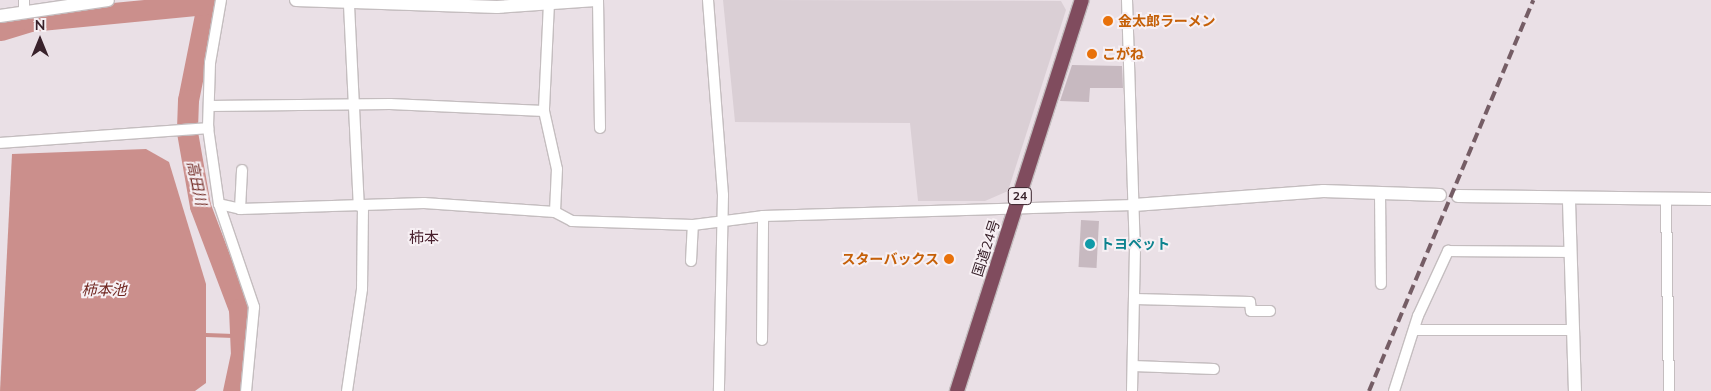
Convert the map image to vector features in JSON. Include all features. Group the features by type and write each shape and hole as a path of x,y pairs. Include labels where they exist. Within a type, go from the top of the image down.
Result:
{"highway":[{"name":"国道24号","path":"956,391 1016,210 1082,0"}],"street":[{"path":"0,16 24,5 108,0"},
{"path":"221,0 208,128 219,204 254,307 246,391"},
{"path":"296,0 349,5 549,3 597,0 600,128"},
{"path":"708,0 721,132 719,391"},
{"path":"1127,0 1134,204 1135,299 1132,391"},
{"path":"549,3 544,111 558,169 555,212"},
{"path":"347,391 362,289 361,206 353,105 349,5"},
{"path":"209,106 353,105 544,111"},
{"path":"0,143 179,128 208,128"},
{"path":"240,209 242,170"},
{"path":"219,204 240,209 424,203 555,212 572,221 693,225 721,223 763,216 1016,210 1323,191 1440,195"},
{"path":"1380,193 1381,284"},
{"path":"1458,196 1569,201 1711,199"},
{"path":"1666,200 1669,391"},
{"path":"1569,201 1571,330 1575,391"},
{"path":"762,340 763,216"},
{"path":"690,261 693,225"},
{"path":"1394,391 1414,330 1448,251 1570,252"},
{"path":"1135,299 1250,302 1251,311 1270,311"},
{"path":"1414,330 1571,330"},
{"path":"1133,366 1214,369"}],"shaded area":[{"path":"723,0 1061,1 1066,10 1008,191 985,201 918,201 910,123 735,122"}],"water":[{"name":"柿本池","path":"146,149 169,162 206,284 206,383 195,391 0,391 12,154"}],"building":[{"path":"1072,65 1122,66 1123,88 1090,88 1089,102 1060,101"},
{"name":"トヨペット","path":"1081,220 1099,221 1097,268 1079,267"}],"waterway":[{"name":"高田川","path":"208,0 188,100 187,132 200,206 239,309 241,354 233,391"},
{"path":"1,30 30,21 208,4"},
{"path":"206,335 241,336"}],"railway":[{"path":"1369,391 1533,0"}],"place":[{"name":"金太郎ラーメン","path":"1108,21"},
{"name":"こがね","path":"1092,54"},
{"name":"トヨペット","path":"1090,244"},
{"name":"スターバックス","path":"949,259"}],"district":[{"name":"柿本","path":"424,238"}]}
